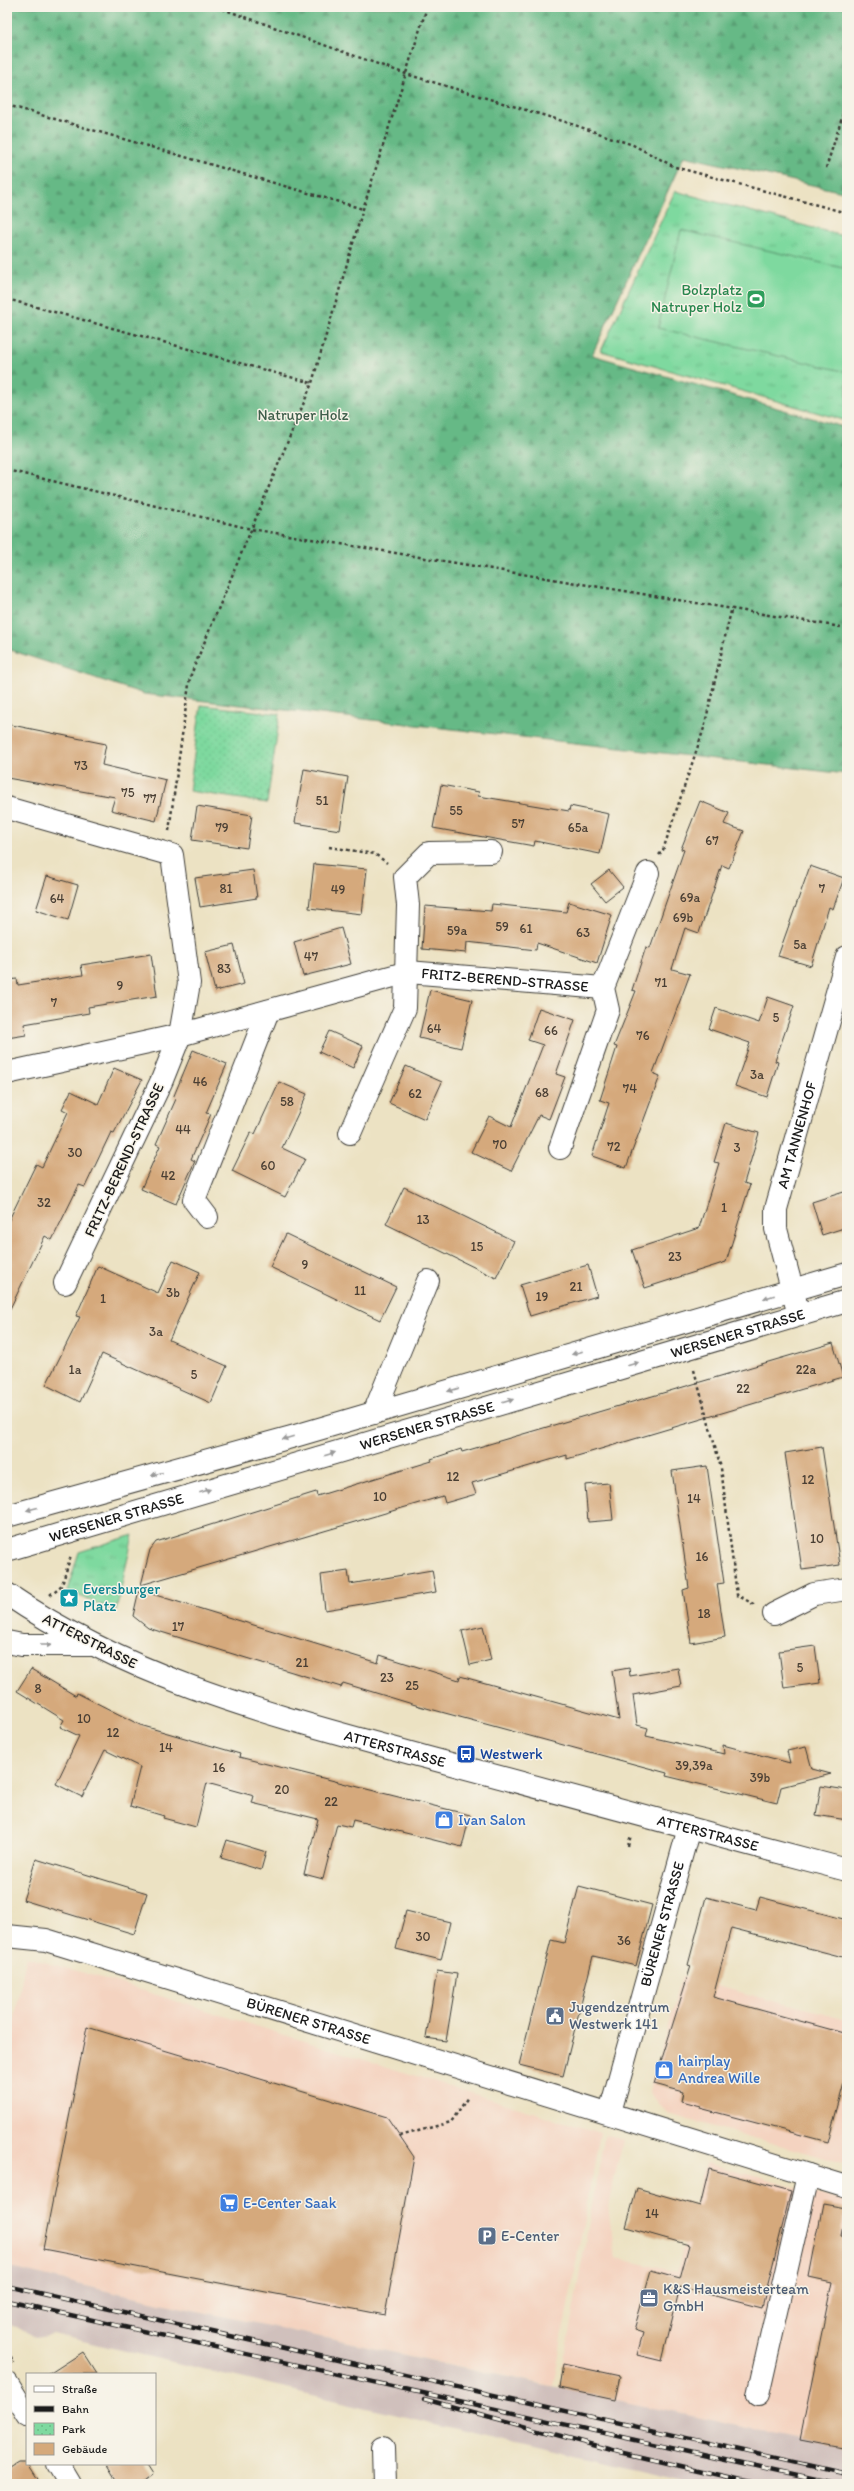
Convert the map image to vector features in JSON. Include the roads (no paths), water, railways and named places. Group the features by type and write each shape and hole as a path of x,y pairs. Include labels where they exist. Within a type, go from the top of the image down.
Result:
{"street":[{"path":"7,808 172,855 189,983 180,1035"},
{"name":"FRITZ-BEREND-STRASSE","path":"350,1133 405,1008 408,972 408,905 405,877 429,853 491,852"},
{"name":"FRITZ-BEREND-STRASSE","path":"560,1148 608,1010 603,988 648,872"},
{"name":"AM TANNENHOF","path":"800,1315 776,1229 776,1209 847,957"},
{"name":"FRITZ-BEREND-STRASSE","path":"7,1073 180,1035 408,972 603,988"},
{"path":"207,1217 194,1200 268,1011"},
{"name":"FRITZ-BEREND-STRASSE","path":"65,1284 162,1080 180,1035"},
{"name":"WERSENER STRASSE","path":"7,1516 374,1413 847,1274"},
{"path":"374,1413 428,1281"},
{"name":"WERSENER STRASSE","path":"7,1550 847,1301"},
{"path":"774,1614 814,1594 847,1589"},
{"name":"ATTERSTRASSE","path":"7,1594 32,1611 90,1645 164,1678 274,1715 847,1870"},
{"path":"7,1642 22,1644 90,1645"},
{"name":"BÜRENER STRASSE","path":"610,2112 621,2049 689,1828"},
{"name":"BÜRENER STRASSE","path":"7,1936 46,1940 610,2112 847,2187"},
{"path":"758,2395 808,2174"},
{"path":"11,2378 26,2413"},
{"path":"383,2448 384,2484"},
{"path":"59,2465 70,2484"}],"railway":[{"path":"7,2286 847,2474"},
{"path":"7,2301 834,2484"},
{"path":"424,2399 620,2452 759,2484"}],"place":[{"name":"Bolzplatz Natruper Holz","path":"756,299"},
{"name":"Eversburger Platz","path":"69,1598"},
{"name":"Westwerk","path":"466,1754"},
{"name":"Ivan Salon","path":"444,1820"},
{"name":"Jugendzentrum Westwerk 141","path":"555,2016"},
{"name":"hairplay Andrea Wille","path":"664,2070"},
{"name":"E-Center Saak","path":"229,2203"},
{"name":"E-Center","path":"487,2236"},
{"name":"K&S Hausmeisterteam GmbH","path":"649,2298"}],"park label":[{"name":"Natruper Holz","path":"303,415"}]}
